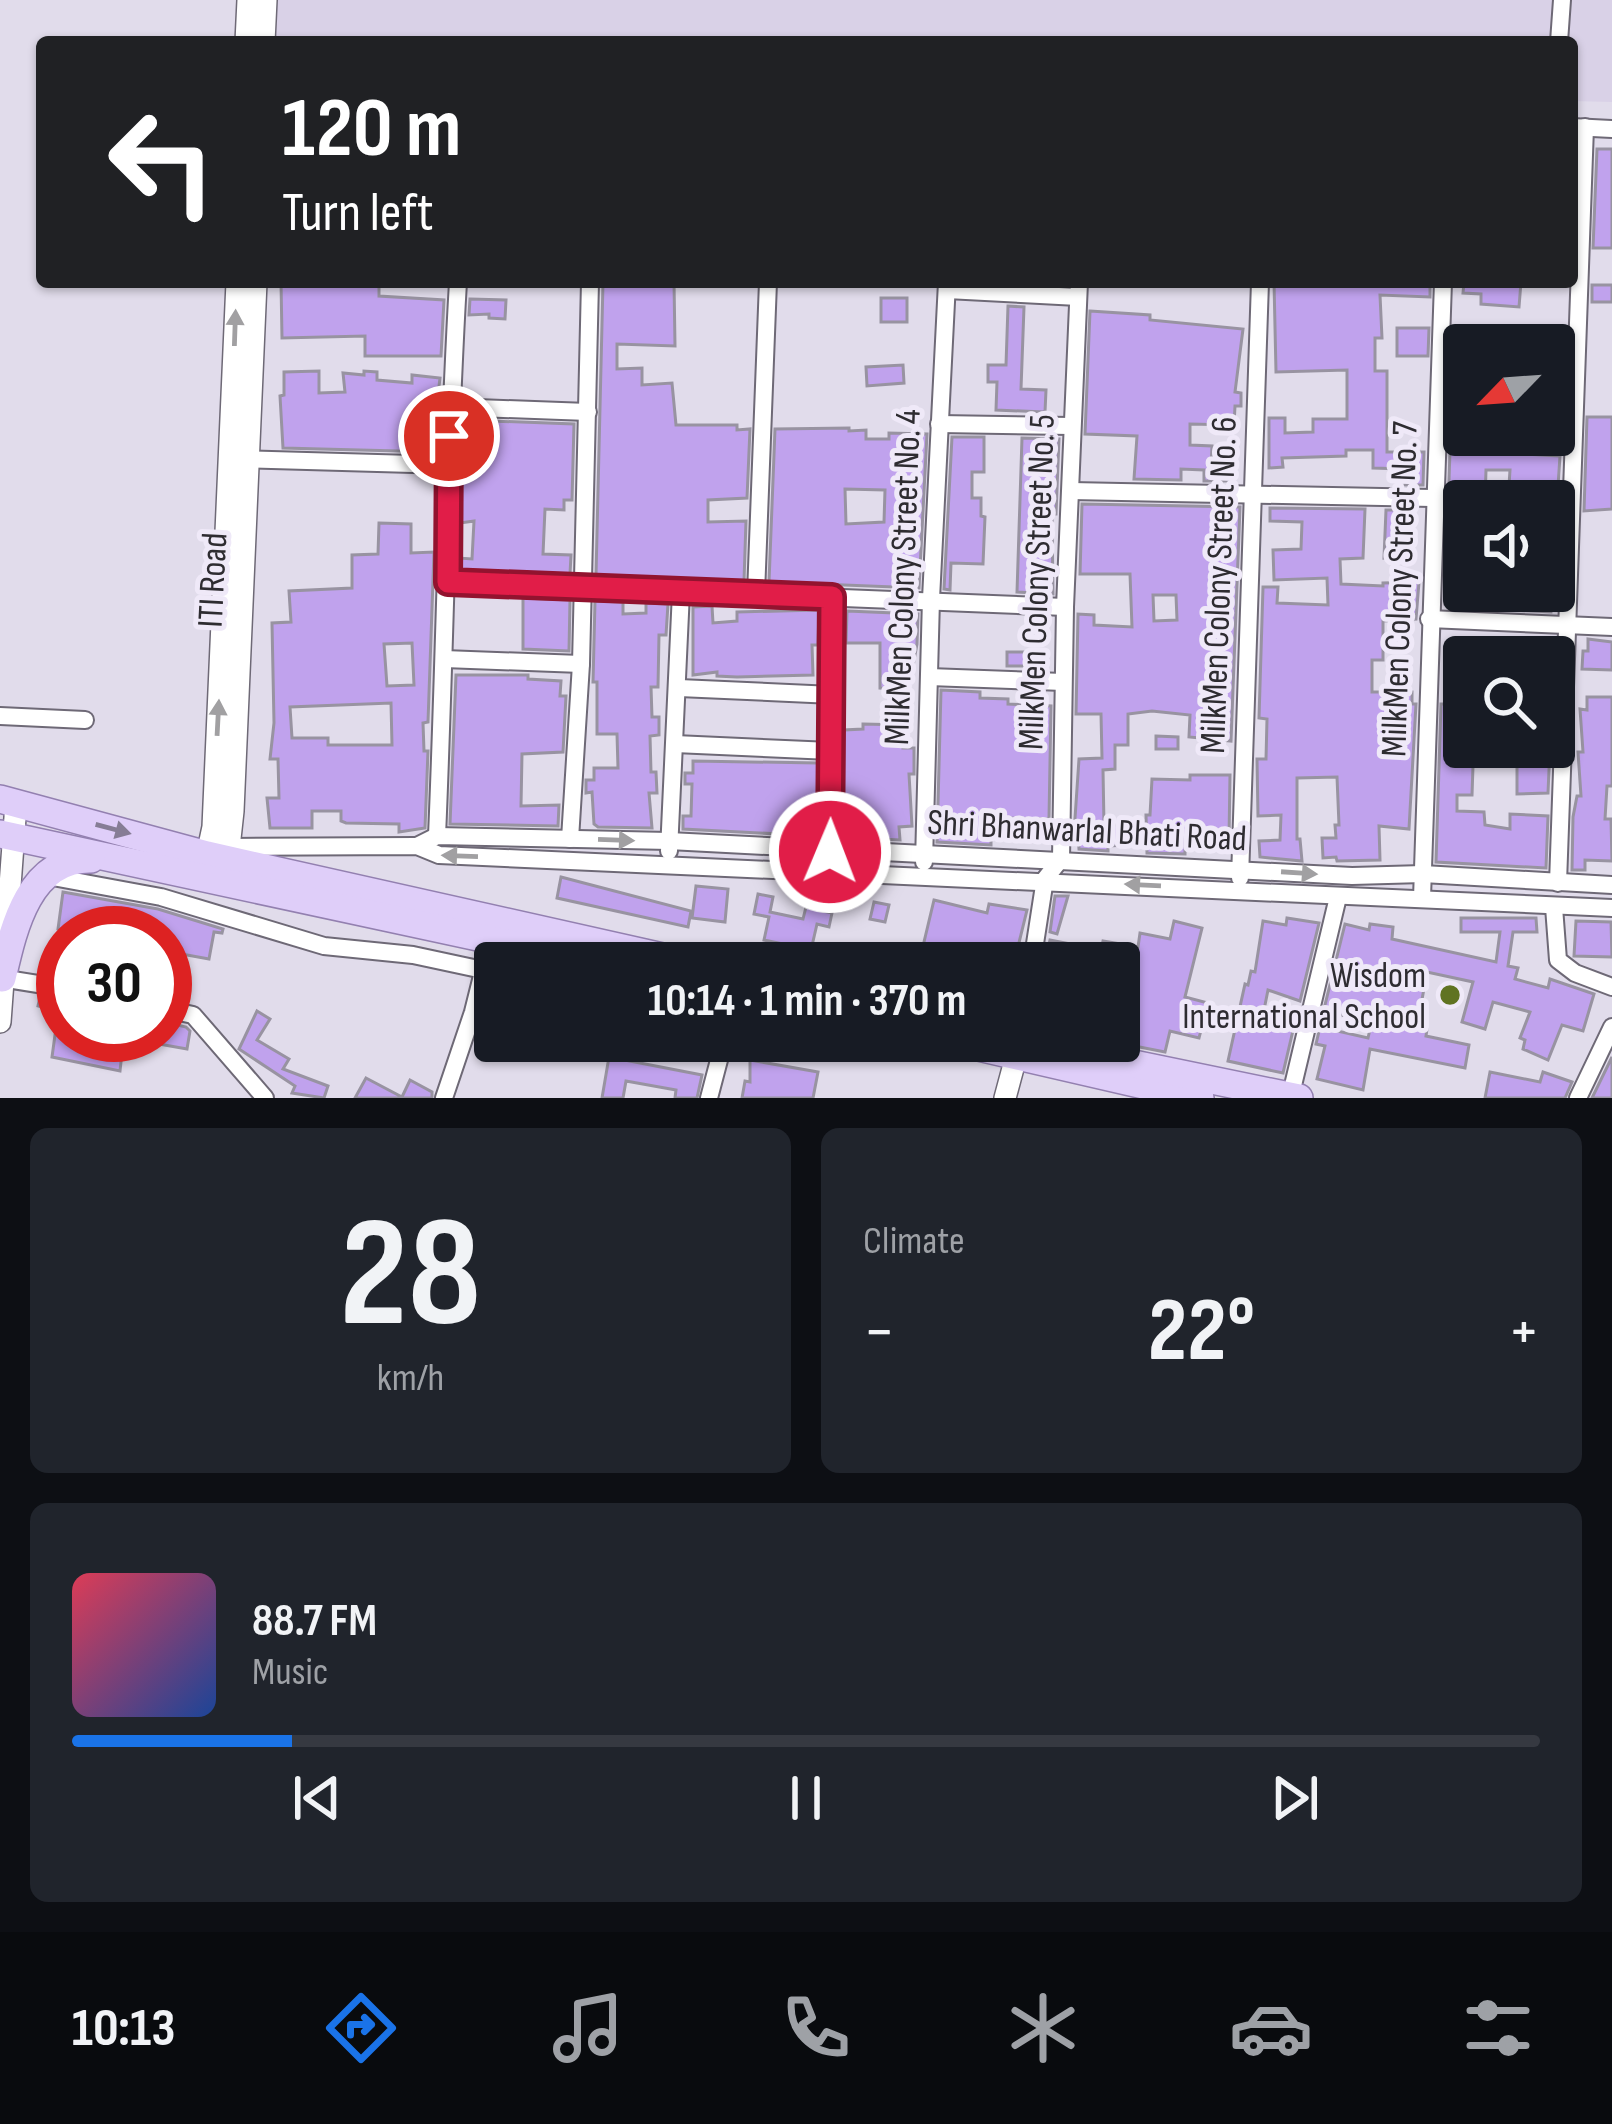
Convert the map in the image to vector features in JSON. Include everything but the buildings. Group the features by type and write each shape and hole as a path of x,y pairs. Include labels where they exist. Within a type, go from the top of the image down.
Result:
{"main road":[{"path":"8,801 220,879 474,952"},
{"path":"6,835 113,859 572,942"},
{"path":"1,978 15,925 47,876 77,859 113,859"},
{"path":"1058,1062 1134,1091 1201,1098"},
{"path":"1101,1062 1293,1097"}],"street":[{"path":"246,36 248,0"},
{"path":"264,36 266,0"},
{"path":"1559,36 1562,0"},
{"path":"1578,165 1579,127 1612,129"},
{"name":"ITI Road","path":"237,288 240,460"},
{"name":"ITI Road","path":"220,879 213,827 255,288"},
{"path":"437,836 458,288"},
{"path":"570,838 581,664 590,288"},
{"path":"756,594 768,288"},
{"name":"MilkMen Colony Street No. 4","path":"924,875 931,599 947,288"},
{"path":"1034,288 1078,289"},
{"name":"MilkMen Colony Street No. 6","path":"1239,891 1260,288"},
{"name":"MilkMen Colony Street No. 7","path":"1422,898 1443,288"},
{"path":"1558,884 1575,288"},
{"name":"MilkMen Colony Street No. 5","path":"1060,859 1078,289"},
{"path":"450,407 588,412"},
{"path":"939,424 1072,426"},
{"path":"240,460 448,465"},
{"path":"1071,491 1432,498"},
{"path":"448,582 1065,607"},
{"path":"668,863 681,592"},
{"path":"830,852 832,597"},
{"path":"1429,619 1612,627"},
{"path":"444,659 581,664"},
{"path":"929,677 1063,682"},
{"path":"679,688 833,695"},
{"path":"0,716 86,720"},
{"path":"675,744 831,751"},
{"path":"0,1022 8,801"},
{"name":"Shri Bhanwarlal Bhati Road","path":"220,879 417,845 437,836 669,841 1612,885"},
{"name":"Shri Bhanwarlal Bhati Road","path":"417,845 439,855 1612,908"},
{"path":"1036,942 1046,880 1060,859"},
{"path":"47,876 161,897 220,879 324,946 474,956"},
{"path":"1293,1097 1338,897"},
{"path":"1554,907 1558,960 1575,973 1612,987"},
{"path":"1,978 36,984"},
{"path":"444,1098 474,1008"},
{"path":"192,1015 266,1098"},
{"path":"1578,1098 1612,1027"},
{"path":"709,1098 718,1062"},
{"path":"1005,1098 1015,1062"},
{"path":"243,1072 243,1098"}],"shaded area":[{"path":"276,0 1612,0 1612,102 1578,101 1578,36 274,36"}],"place":[{"name":"Wisdom International School","path":"1450,995"}],"route":[{"path":"449,436 448,582 832,597 830,852"}]}
